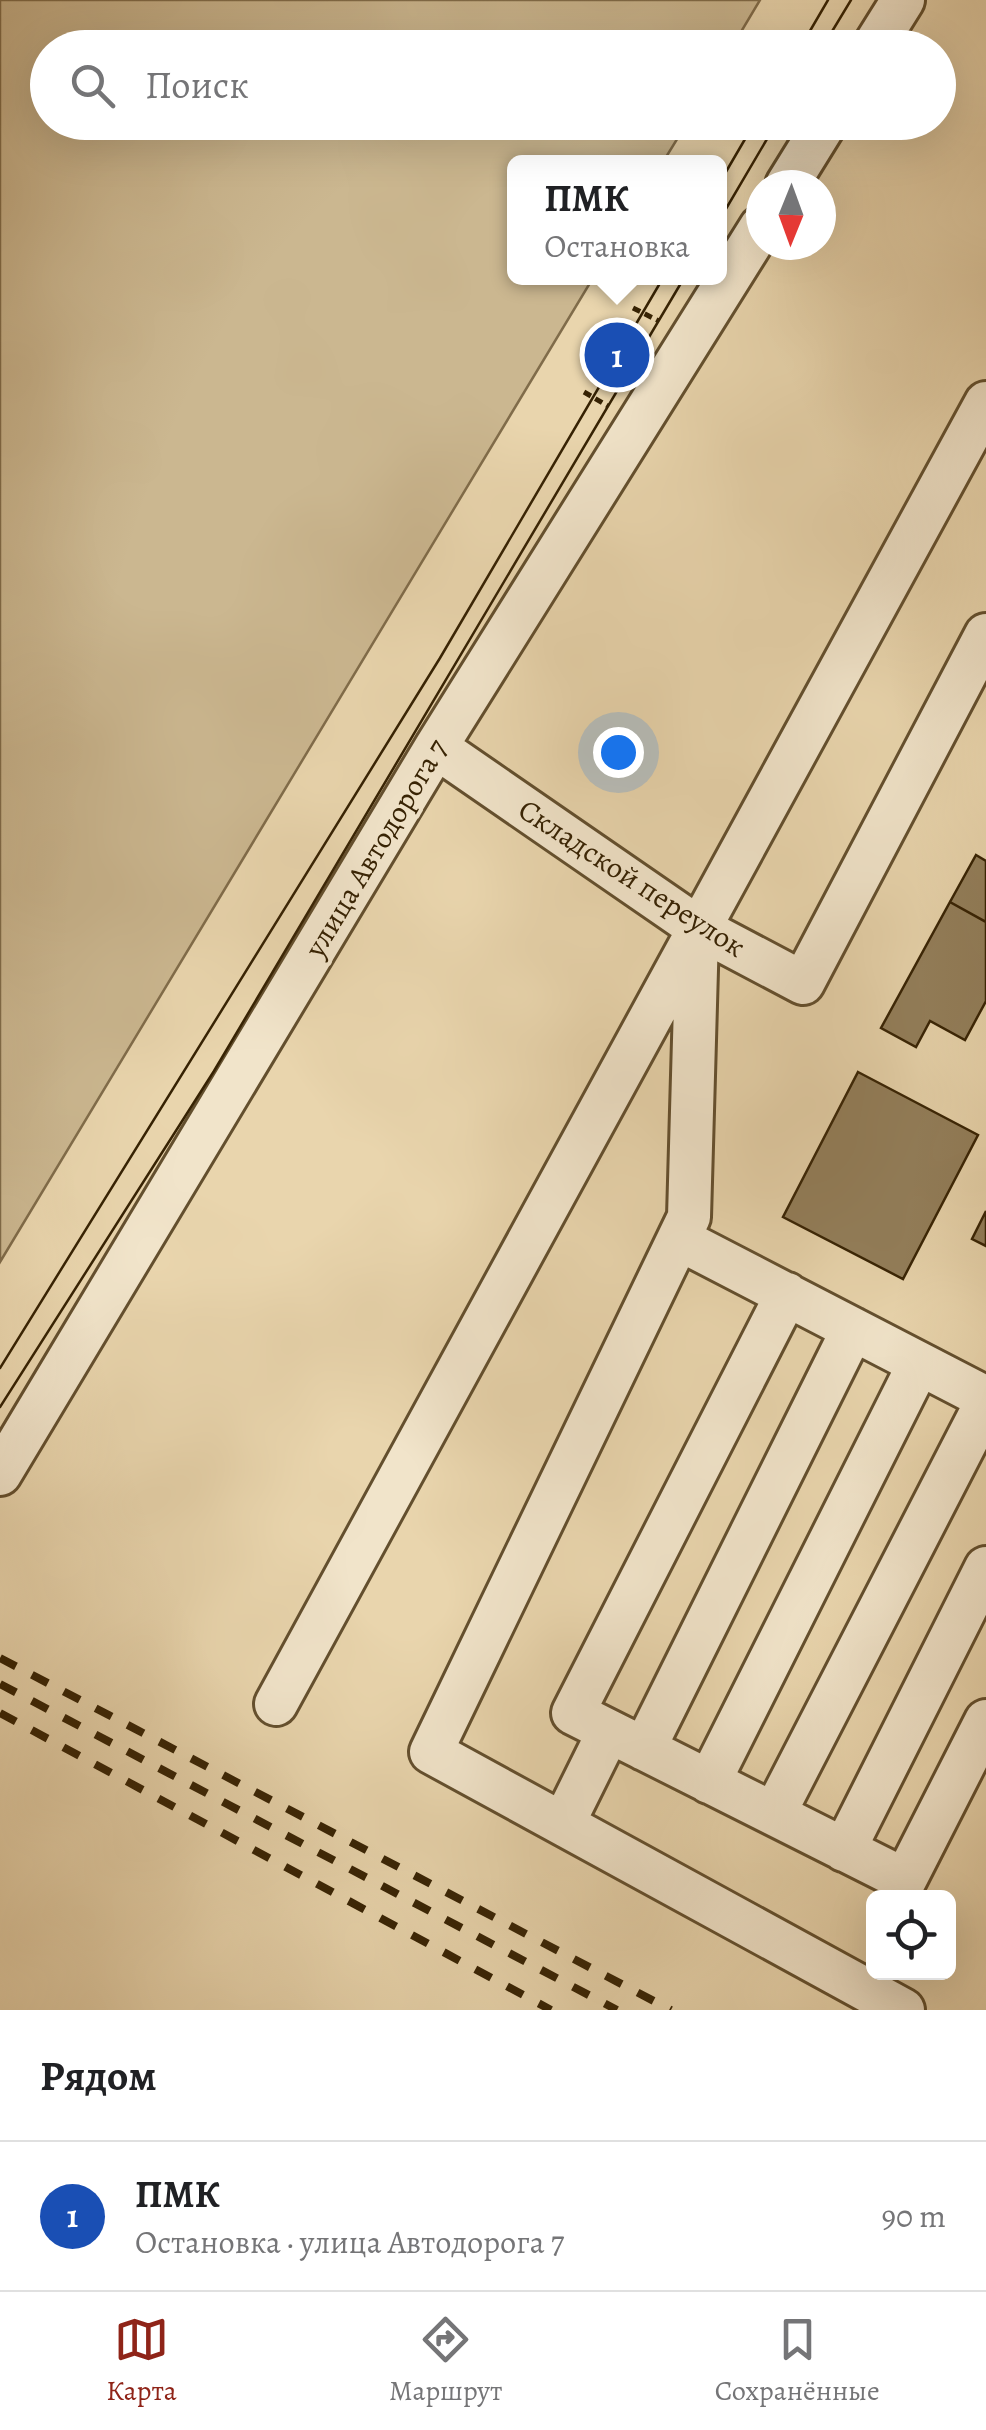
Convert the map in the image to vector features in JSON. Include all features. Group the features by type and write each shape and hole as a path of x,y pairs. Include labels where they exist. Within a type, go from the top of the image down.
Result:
{"street":[{"path":"884,30 903,0"},
{"path":"796,170 815,140"},
{"name":"улица Автодорога 7","path":"727,282 746,251"},
{"name":"улица Автодорога 7","path":"0,1474 436,748 725,285"},
{"path":"276,1704 986,403"},
{"name":"Складской переулок","path":"436,748 697,927 803,983 986,635"},
{"path":"697,927 689,1218 431,1752 903,2010"},
{"path":"679,1238 986,1401 774,1814"},
{"path":"787,1294 573,1713 905,1880 986,1721"},
{"path":"563,1824 627,1740 853,1329"},
{"path":"709,1782 920,1364"},
{"path":"844,1850 986,1568"}],"path":[{"path":"633,308 666,324"},
{"path":"584,392 616,410"}],"shaded area":[{"path":"0,0 760,0 742,30 30,30 30,140 677,140 667,155 507,155 507,285 589,285 0,1262"}],"building":[{"path":"976,855 986,861 986,922 950,902"},
{"path":"950,902 986,922 986,1001 965,1040 930,1021 916,1047 881,1028"},
{"path":"858,1072 978,1135 903,1279 783,1217"},
{"path":"986,1211 986,1246 972,1239"}],"tram line":[{"path":"810,30 828,0"},
{"path":"833,30 851,0"},
{"path":"727,170 744,140"},
{"path":"727,207 766,140"},
{"path":"0,1368 440,658 659,285"},
{"path":"0,1407 214,1071 680,285"}],"railway":[{"path":"0,1658 671,2010"},
{"path":"0,1684 617,2010"},
{"path":"0,1713 551,2010"}],"place":[{"name":"ПМК","path":"617,355"}]}
